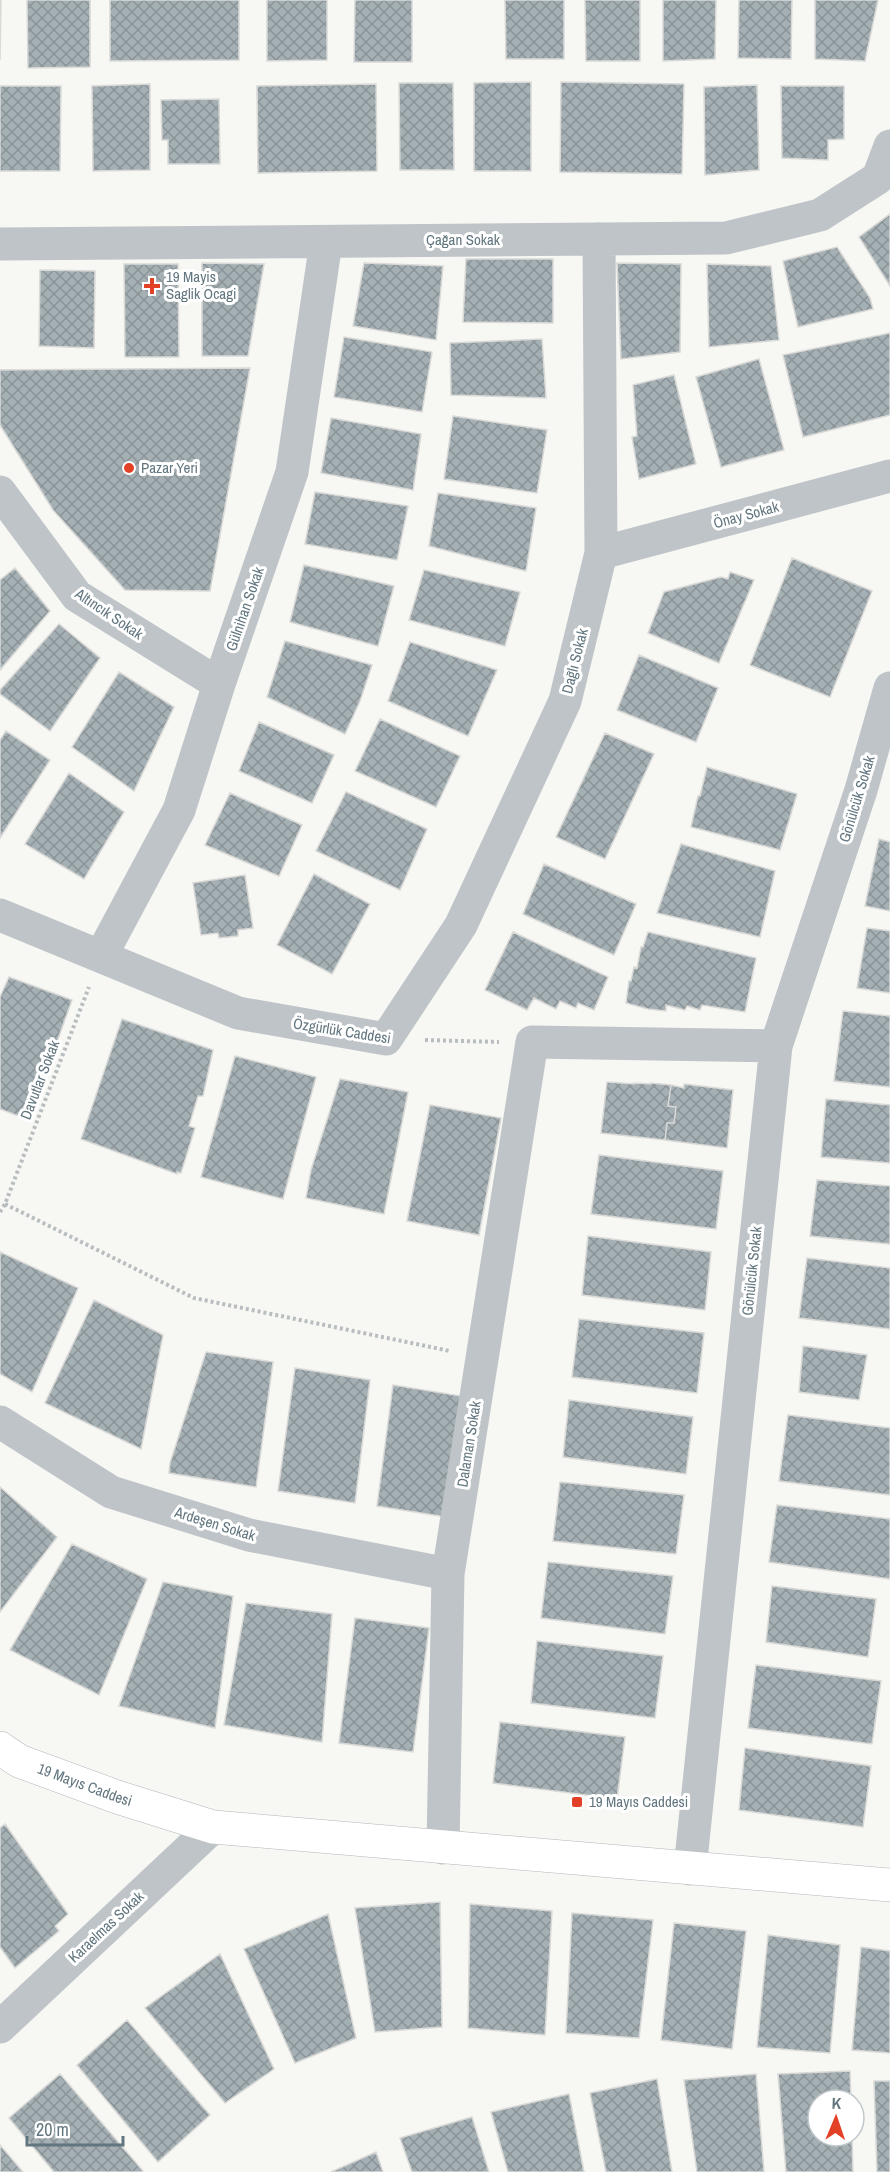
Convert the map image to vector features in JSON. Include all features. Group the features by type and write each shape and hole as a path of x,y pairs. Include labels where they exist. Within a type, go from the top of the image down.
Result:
{"main road":[{"name":"19 Mayıs Caddesi","path":"0,1748 19,1761 117,1797 213,1827 890,1885"}],"street":[{"name":"Çağan Sokak","path":"0,244 726,238 820,215 878,178 890,146"},
{"name":"Dağlı Sokak","path":"386,1039 461,925 565,701 601,554 599,239"},
{"name":"Gülnihan Sokak","path":"101,956 180,810 219,684 292,472 326,242"},
{"name":"Önay Sokak","path":"601,554 890,476"},
{"name":"Altıncık Sokak","path":"0,492 77,596 219,684"},
{"name":"Gönülcük Sokak","path":"690,1869 776,1046 861,790 890,688"},
{"name":"Özgürlük Caddesi","path":"0,915 238,1013 386,1039"},
{"path":"532,1042 776,1046"},
{"name":"Dalaman Sokak","path":"443,1848 448,1574 532,1042"},
{"name":"Ardeşen Sokak","path":"0,1422 111,1492 249,1535 448,1574"},
{"name":"Karaelmas Sokak","path":"0,2027 213,1827"}],"path":[{"name":"Davutlar Sokak","path":"0,1212 101,956"},
{"name":"Özgürlük Caddesi","path":"386,1039 532,1042"},
{"path":"5,1204 194,1298 483,1358"}],"building":[{"path":"0,0 1,0 0,60"},
{"path":"27,0 90,0 90,67 28,68"},
{"path":"110,0 239,0 239,60 110,61"},
{"path":"267,0 327,0 327,60 267,61"},
{"path":"355,0 412,0 412,62 354,62"},
{"path":"505,0 564,0 564,59 506,59"},
{"path":"585,0 640,0 640,61 586,61"},
{"path":"663,0 716,0 715,59 663,61"},
{"path":"739,0 792,0 791,59 738,58"},
{"path":"815,0 878,0 865,61 815,59"},
{"path":"531,82 531,171 474,171 474,83"},
{"path":"561,82 684,84 682,174 560,172"},
{"path":"399,83 453,83 454,170 400,170"},
{"path":"150,84 150,170 93,171 92,86"},
{"path":"376,84 377,171 258,173 257,86"},
{"path":"757,85 759,170 705,175 704,87"},
{"path":"0,86 61,86 60,171 0,171"},
{"path":"781,86 844,86 844,139 828,140 828,160 782,158"},
{"path":"219,99 220,164 168,164 168,140 162,140 161,100"},
{"path":"890,214 890,286 859,237"},
{"path":"837,247 870,298 873,309 798,327 783,261"},
{"path":"466,259 553,259 553,323 463,322"},
{"path":"202,263 264,264 248,356 202,356"},
{"path":"364,263 443,266 436,340 353,326"},
{"path":"617,263 681,264 680,352 621,359"},
{"path":"124,264 178,264 179,357 125,357"},
{"path":"707,264 771,266 779,340 709,347"},
{"path":"40,270 95,271 94,348 39,346"},
{"path":"890,333 890,415 803,437 783,355"},
{"path":"344,337 432,352 422,412 334,397"},
{"path":"542,339 546,398 451,395 450,343"},
{"path":"759,359 784,450 721,467 696,377"},
{"name":"Pazar Yeri","path":"250,368 210,591 125,590 53,510 0,425 0,370"},
{"path":"674,375 696,464 639,479 632,437 637,436 633,385"},
{"path":"453,416 547,430 537,493 444,479"},
{"path":"331,418 421,434 413,490 321,473"},
{"path":"315,492 408,506 397,560 305,544"},
{"path":"438,493 536,508 526,571 429,546"},
{"path":"792,558 872,591 830,697 750,665"},
{"path":"304,565 394,586 378,646 290,622"},
{"path":"15,568 50,611 0,670 0,580"},
{"path":"424,570 520,592 505,646 409,620"},
{"path":"730,572 754,580 719,663 648,633 664,592 721,577 728,579"},
{"path":"59,624 100,658 50,731 0,694 0,690"},
{"path":"285,641 372,665 360,701 345,734 267,697"},
{"path":"410,642 497,670 468,736 388,701"},
{"path":"639,655 718,688 696,742 617,710"},
{"path":"119,672 174,707 134,791 72,747"},
{"path":"380,719 460,756 436,807 355,771"},
{"path":"259,722 334,755 312,803 239,771"},
{"path":"6,731 50,760 0,838 0,740"},
{"path":"605,733 654,754 605,859 556,837"},
{"path":"707,767 797,794 780,850 691,827"},
{"path":"69,773 124,812 84,879 25,844"},
{"path":"346,792 427,829 400,890 316,851"},
{"path":"230,793 302,825 279,876 205,845"},
{"path":"879,839 890,842 890,911 865,906"},
{"path":"681,844 775,871 760,937 657,913"},
{"path":"544,864 636,904 614,955 523,914"},
{"path":"314,874 370,904 332,974 277,945"},
{"path":"245,875 253,928 238,930 238,936 219,938 218,933 201,935 193,883"},
{"path":"867,928 890,931 890,993 857,988"},
{"path":"513,932 608,977 594,1010 578,1003 576,1008 560,1001 556,1009 534,998 527,1010 485,990"},
{"path":"648,932 756,958 745,1012 702,1005 700,1010 687,1006 685,1010 666,1005 666,1011 626,1003 629,981 631,981 634,967 637,968 641,947 643,947"},
{"path":"9,977 72,1000 29,1120 0,1109 0,997"},
{"path":"843,1011 890,1016 890,1087 834,1081"},
{"path":"122,1019 213,1050 203,1096 198,1096 189,1126 195,1128 181,1173 177,1172 177,1174 81,1139"},
{"path":"235,1056 316,1077 283,1199 201,1177"},
{"path":"340,1079 408,1092 384,1214 306,1198 311,1170"},
{"path":"607,1082 671,1085 668,1106 676,1107 674,1123 667,1123 665,1140 601,1133"},
{"path":"684,1084 733,1090 727,1148 665,1140 667,1123 674,1123 676,1107 668,1106 671,1085 684,1088"},
{"path":"826,1099 890,1105 890,1163 821,1157"},
{"path":"430,1105 501,1118 479,1235 407,1221"},
{"path":"599,1155 723,1171 716,1229 591,1214"},
{"path":"817,1180 890,1186 890,1244 810,1236"},
{"path":"588,1236 711,1252 705,1310 582,1295"},
{"path":"0,1252 78,1288 32,1392 0,1374"},
{"path":"807,1258 890,1268 890,1329 799,1318"},
{"path":"94,1300 163,1335 141,1449 45,1403"},
{"path":"579,1319 704,1333 697,1393 572,1377"},
{"path":"803,1346 867,1355 859,1400 799,1392"},
{"path":"206,1352 273,1362 256,1487 169,1473 170,1463"},
{"path":"295,1368 370,1380 355,1503 278,1491"},
{"path":"393,1385 461,1396 446,1517 377,1506"},
{"path":"569,1400 693,1417 686,1474 563,1457"},
{"path":"788,1415 890,1428 890,1495 779,1481"},
{"path":"560,1482 684,1495 676,1554 553,1541"},
{"path":"0,1487 57,1537 0,1612"},
{"path":"777,1505 890,1519 890,1579 769,1562"},
{"path":"72,1544 147,1579 99,1695 10,1650"},
{"path":"548,1562 673,1576 665,1634 541,1618"},
{"path":"163,1582 233,1596 215,1728 119,1706"},
{"path":"772,1586 876,1599 868,1657 766,1642"},
{"path":"246,1603 332,1614 322,1742 224,1725"},
{"path":"355,1618 429,1628 413,1752 339,1743"},
{"path":"537,1641 663,1656 655,1718 531,1703"},
{"path":"756,1665 881,1681 872,1744 748,1728"},
{"path":"500,1722 625,1737 617,1799 493,1783"},
{"path":"745,1748 871,1766 863,1827 739,1810"},
{"path":"5,1824 68,1914 55,1926 59,1931 15,1968 0,1947 0,1828"},
{"path":"440,1902 442,2027 375,2032 355,1908"},
{"path":"470,1904 552,1911 545,2035 468,2028"},
{"path":"572,1913 653,1920 639,2038 566,2033"},
{"path":"328,1914 356,2038 295,2063 244,1949"},
{"path":"674,1923 746,1931 732,2049 661,2040"},
{"path":"768,1935 840,1945 830,2053 757,2047"},
{"path":"861,1947 890,1951 890,2053 852,2050"},
{"path":"220,1954 274,2069 225,2103 145,2008"},
{"path":"127,2020 210,2115 158,2162 77,2065"},
{"path":"850,2071 851,2088 806,2088 806,2148 852,2148 853,2172 786,2172 778,2074"},
{"path":"60,2074 143,2171 54,2172 9,2118"},
{"path":"756,2074 764,2172 697,2172 684,2080"},
{"path":"657,2079 672,2172 606,2172 590,2093"},
{"path":"874,2081 890,2081 890,2172 877,2172"},
{"path":"569,2094 584,2172 508,2172 491,2112"},
{"path":"472,2117 489,2172 412,2172 400,2138"},
{"path":"0,2145 23,2172 0,2172"},
{"path":"376,2152 383,2172 331,2172"}],"place":[{"name":"19 Mayis Saglik Ocagi","path":"152,286"},
{"name":"Pazar Yeri","path":"129,468"},
{"name":"19 Mayıs Caddesi","path":"577,1802"}]}
